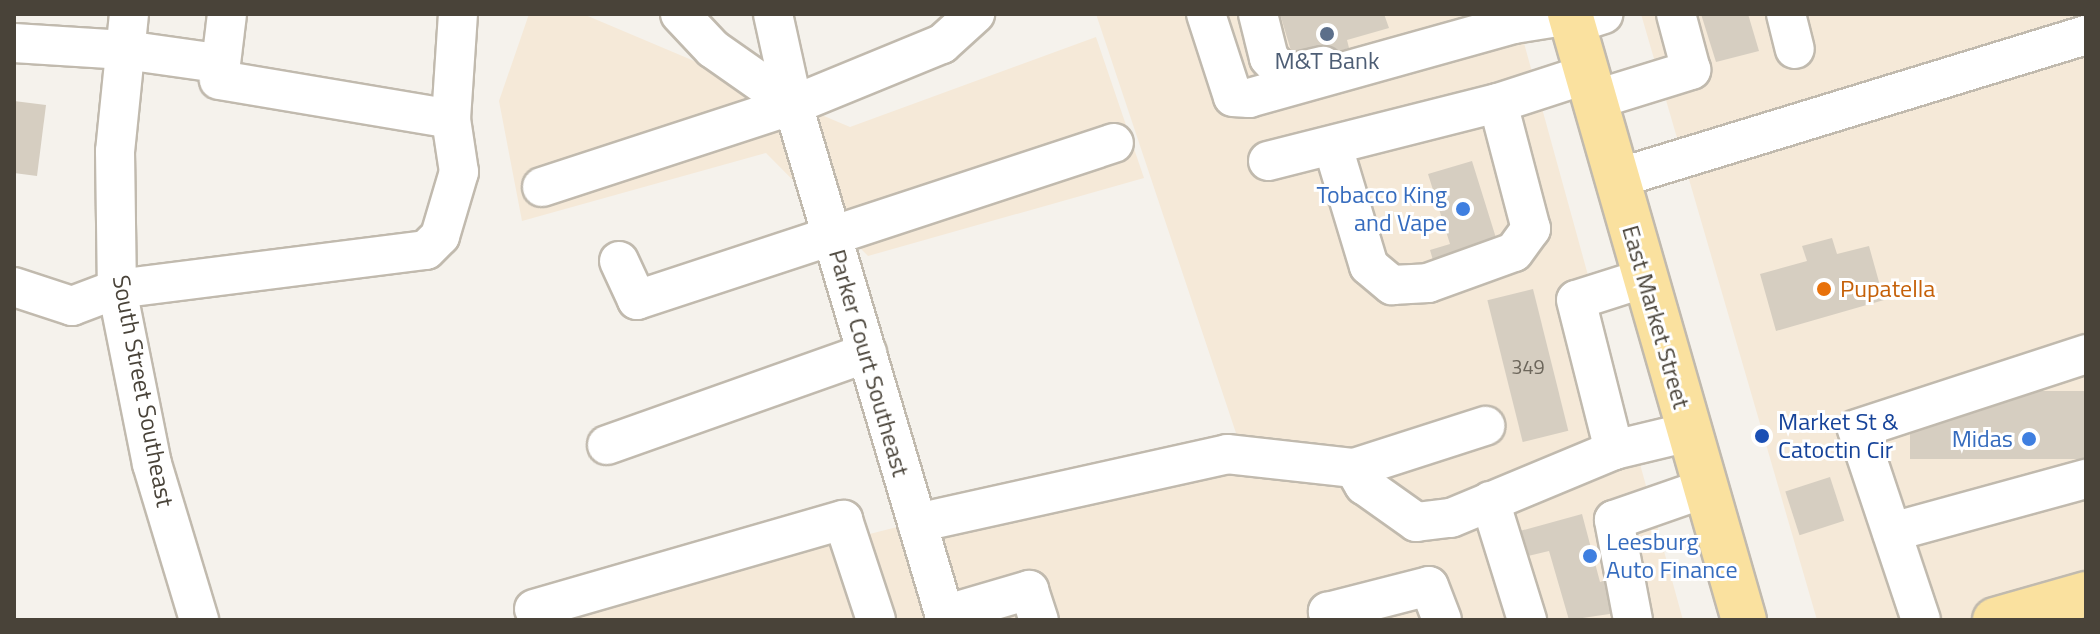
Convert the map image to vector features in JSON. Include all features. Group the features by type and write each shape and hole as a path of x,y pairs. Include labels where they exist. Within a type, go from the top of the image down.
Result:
{"main road":[{"name":"East Market Street","path":"1579,17 1591,87 1615,179 1744,620"},
{"path":"1995,620 2085,597"}],"street":[{"path":"227,14 217,63 219,80 451,119"},
{"path":"14,287 72,306 117,289 426,250 440,236 459,172 451,119 458,14"},
{"path":"680,14 713,49 793,105"},
{"name":"Parker Court Southeast","path":"773,14 793,105 945,617"},
{"path":"542,187 793,105 942,44 975,14"},
{"path":"1206,14 1233,97 1249,98 1381,62 1450,28 1579,17"},
{"path":"1258,14 1269,58 1280,70 1292,73 1348,60 1381,62"},
{"path":"1268,161 1498,103 1691,70 1676,14"},
{"path":"14,43 127,32 217,63"},
{"name":"South Street Southeast","path":"127,32 115,151 117,289 152,464 191,618"},
{"path":"1615,179 2086,35"},
{"path":"1333,147 1369,266 1392,285 1428,283 1514,252 1531,229 1498,103"},
{"path":"619,261 637,300 1114,143"},
{"path":"1614,450 1576,300 1645,278"},
{"path":"607,445 867,353"},
{"path":"1921,620 1857,429 2086,354"},
{"path":"917,523 1227,454 1354,468 1485,426"},
{"path":"1354,468 1364,485 1416,522 1451,518 1614,450 1689,432"},
{"path":"1892,532 2086,479"},
{"path":"1633,620 1614,520 1706,488"},
{"path":"1490,501 1527,620"},
{"path":"534,609 843,520 876,620"},
{"path":"1331,620 1328,612 1429,586 1442,620"},
{"path":"945,617 1029,590 1039,620"}],"shaded area":[{"path":"529,14 583,14 850,127 1096,37 1144,178 868,256 766,153 522,221 499,101"},
{"path":"1096,14 1516,14 1683,620 533,620 897,527 1244,457"},
{"path":"1641,14 2086,14 2086,620 1817,620"}],"building":[{"name":"M&T Bank","path":"1280,14 1384,14 1389,28 1347,40 1349,48 1295,64"},
{"path":"1701,14 1748,14 1759,51 1716,62"},
{"path":"14,101 46,105 37,176 14,173"},
{"name":"Tobacco King and Vape","path":"1472,161 1501,254 1437,274 1430,250 1450,244 1428,174"},
{"path":"1832,238 1837,254 1869,246 1884,300 1776,331 1760,274 1807,261 1802,246"},
{"path":"1533,289 1568,431 1523,442 1487,300"},
{"path":"1910,391 2086,391 2086,459 1910,459"},
{"path":"1830,477 1844,521 1800,535 1785,492"},
{"path":"1582,514 1600,582 1606,580 1616,613 1569,620 1549,551 1528,556 1520,531"}],"place":[{"name":"M&T Bank","path":"1327,34"},
{"name":"Tobacco King and Vape","path":"1463,209"},
{"name":"Pupatella","path":"1824,289"},
{"name":"Market St & Catoctin Cir","path":"1762,436"},
{"name":"Midas","path":"2029,439"},
{"name":"Leesburg Auto Finance","path":"1590,556"}]}
